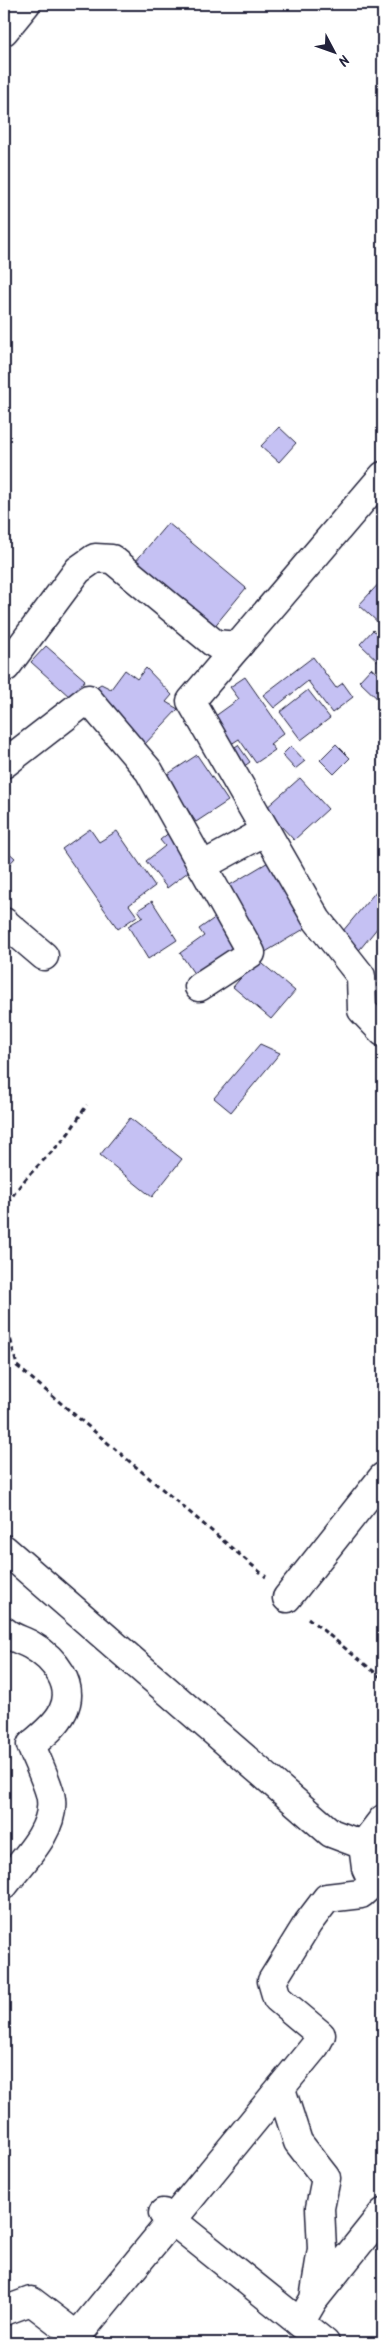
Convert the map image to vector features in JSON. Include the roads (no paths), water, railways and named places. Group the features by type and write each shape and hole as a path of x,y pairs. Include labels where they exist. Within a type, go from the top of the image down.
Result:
{"street":[{"path":"4,31 26,4"},
{"path":"383,476 190,700 317,920 361,976 362,1010 383,1032"},
{"path":"6,667 78,570 94,558 112,559 215,644 238,646"},
{"path":"4,764 88,699 149,771 251,953 199,986"},
{"path":"202,866 266,831"},
{"path":"4,922 44,956"},
{"path":"362,1010 383,984"},
{"path":"287,1598 383,1477"},
{"path":"4,1549 331,1833 363,1845"},
{"path":"4,1631 32,1645 50,1659 61,1673 68,1694 63,1712 31,1745 52,1798 50,1820 32,1849 4,1884"},
{"path":"4,2311 31,2301 82,2340 168,2217 281,2089 315,2046 321,2035 277,1998 272,1981 326,1898 361,1894 372,1883 366,1868 363,1845 383,1819"},
{"path":"281,2089 298,2142 326,2178 320,2208 322,2249 314,2299"},
{"path":"300,2323 314,2299 383,2213"},
{"path":"168,2217 325,2343"}]}
